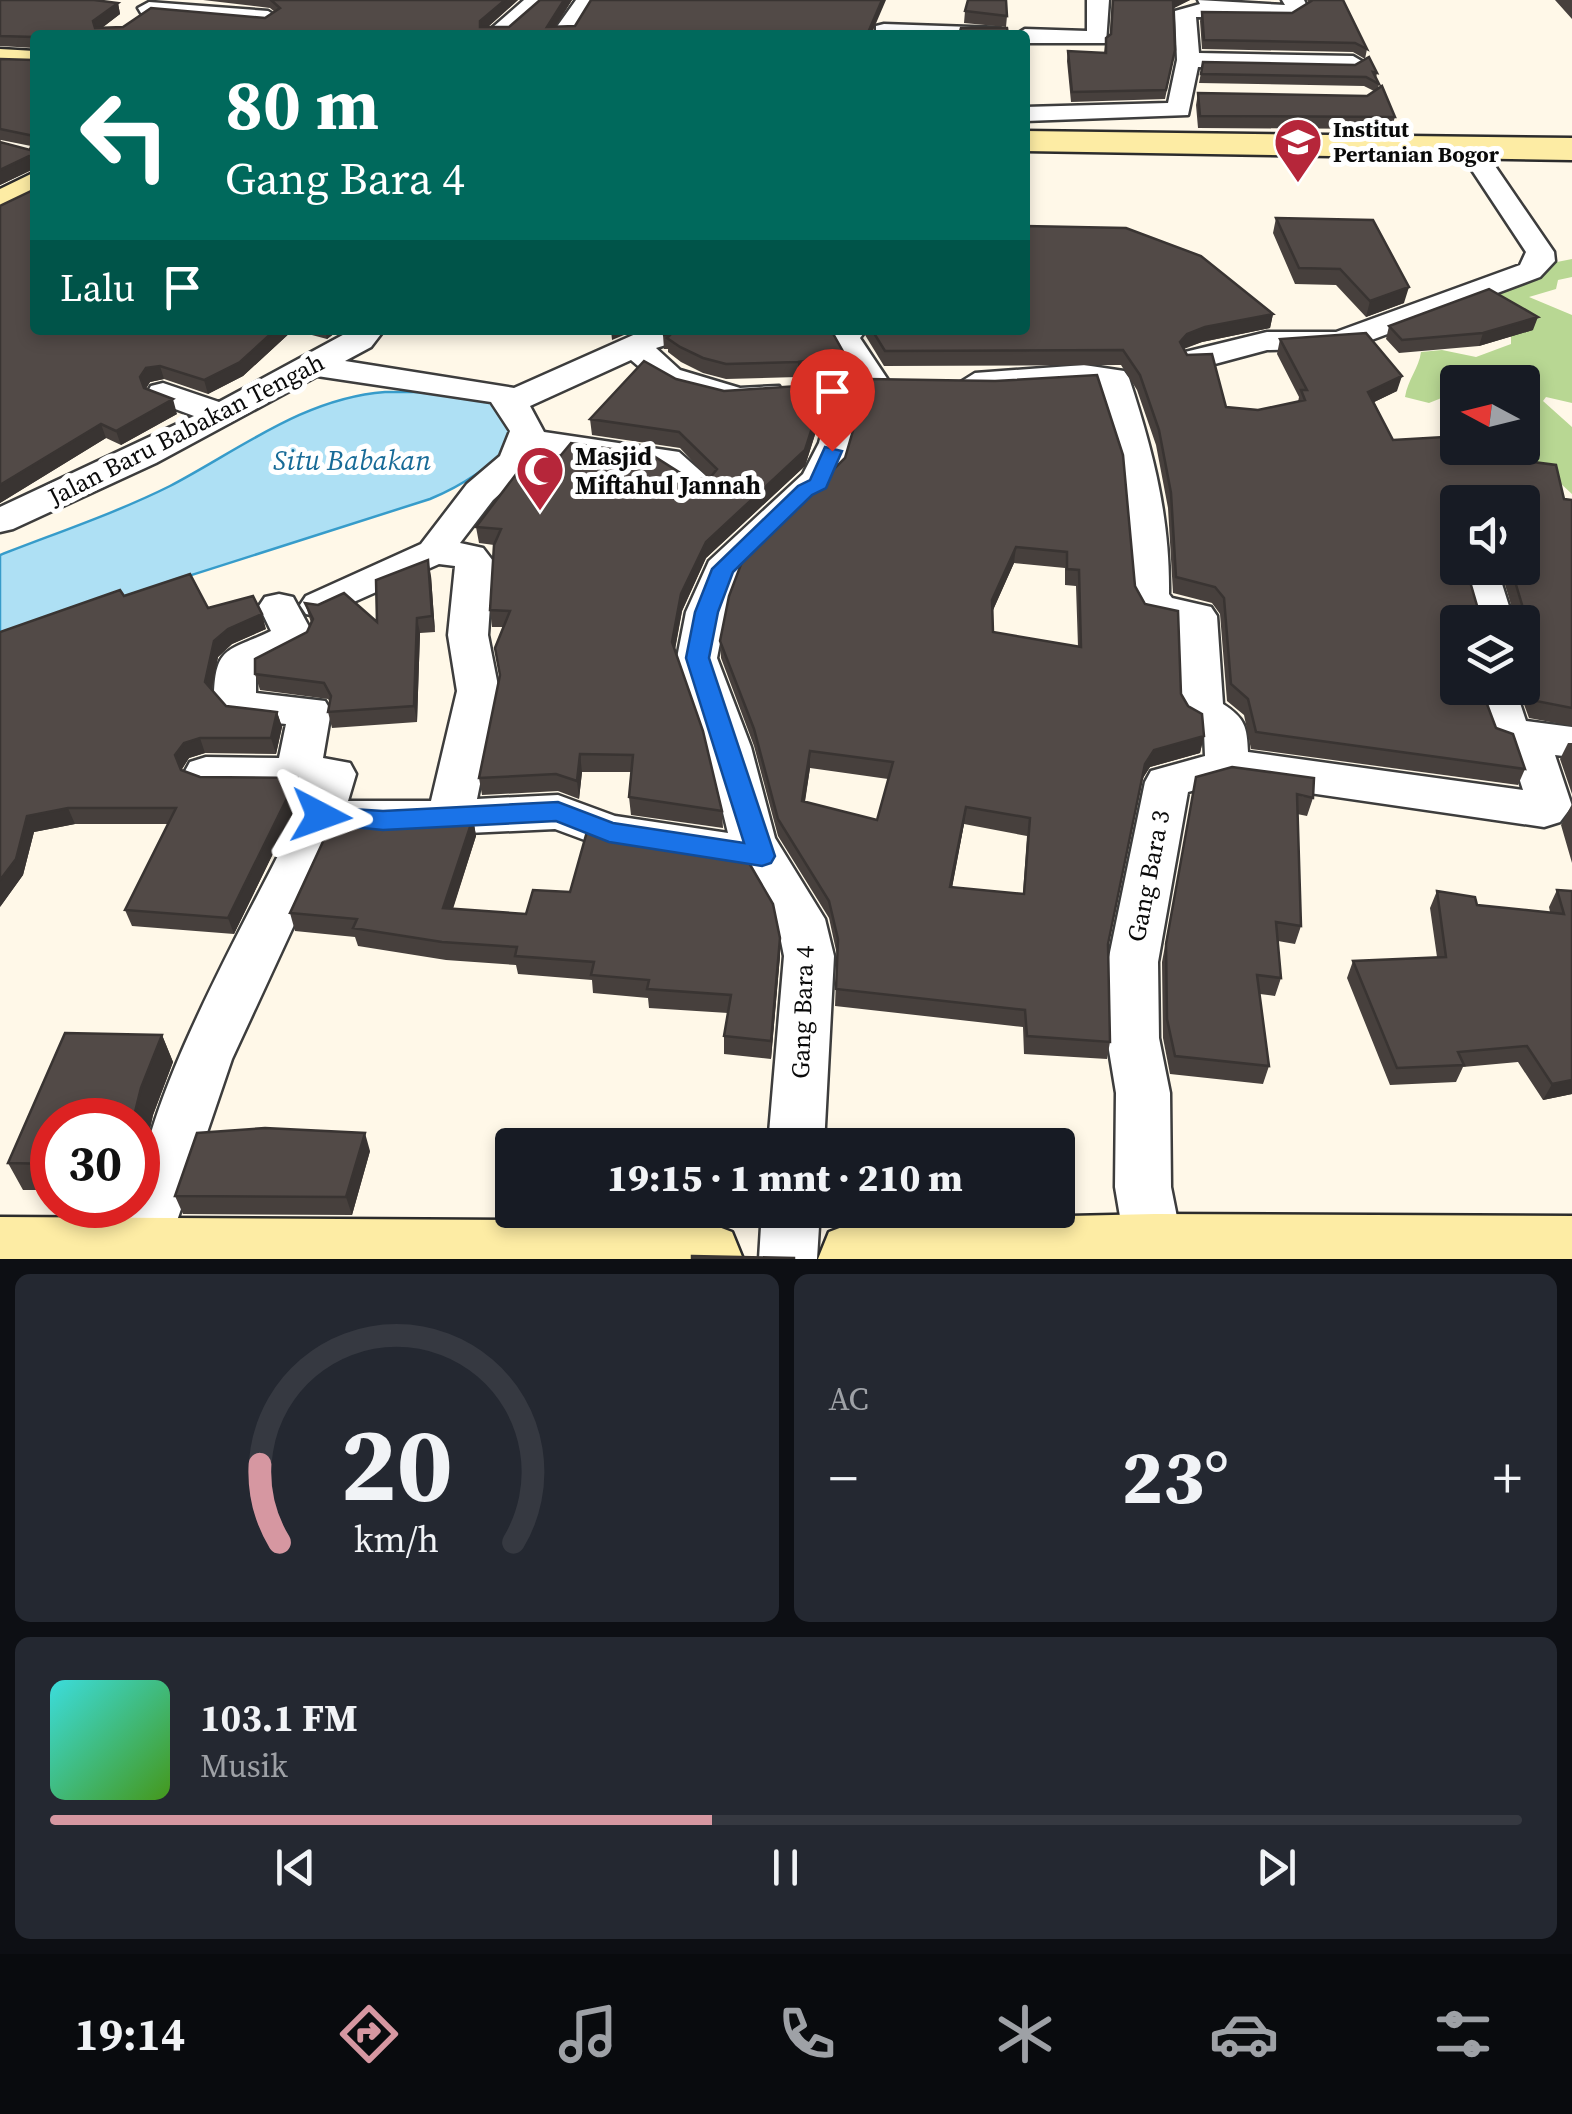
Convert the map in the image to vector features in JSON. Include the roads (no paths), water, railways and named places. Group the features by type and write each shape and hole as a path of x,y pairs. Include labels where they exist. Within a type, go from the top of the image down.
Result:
{"street":[{"path":"500,30 538,0"},
{"path":"566,30 587,0"},
{"path":"1030,36 1098,38 1098,0"},
{"path":"1030,114 1168,114 1178,110 1193,94 1186,11 1211,5 1290,12 1298,10 1293,0"},
{"path":"885,30 891,4"},
{"path":"123,14 153,5 279,19"},
{"path":"0,58 30,60"},
{"path":"1188,60 1353,63"},
{"path":"1030,141 1572,149"},
{"path":"1196,358 1267,341 1339,340 1501,285 1554,254 1472,148"},
{"path":"0,206 30,186"},
{"name":"Jalan Baru Babakan Tengah","path":"0,520 144,456 364,335"},
{"path":"512,402 667,335"},
{"path":"847,335 844,337 864,384"},
{"path":"635,346 670,377 734,396 864,384 1110,376 1142,472 1150,594 1156,608 1197,616 1202,711 1223,721 1226,765 1544,810 1550,806 1527,736"},
{"path":"313,366 476,388 501,394 512,402 523,419 527,440 516,461 480,492 434,552"},
{"name":"Gang Bara 4","path":"797,1128 809,956 801,919 762,856 697,658 706,612 723,569 805,490 820,482 864,384"},
{"path":"163,392 221,414"},
{"path":"527,440 667,459 696,483"},
{"path":"138,1252 206,1059 309,795 310,711 246,708 235,698 236,665 294,636 300,606 434,552 470,556 474,561 468,635 478,691 450,817"},
{"path":"1499,705 1508,732 1572,742"},
{"name":"Gang Bara 3","path":"1154,1252 1143,1188 1143,1093 1133,1038 1134,938 1148,900 1167,782 1226,765"},
{"path":"206,773 309,795 383,820 558,812 609,832 762,856"},
{"path":"788,1259 790,1228"},
{"path":"0,1255 138,1252 703,1259"},
{"path":"858,1259 1154,1252 1572,1254"}],"water":[{"name":"Situ Babakan","path":"435,392 503,402 511,430 508,444 478,473 430,499 0,636 0,555 149,496 300,415 355,396"}],"place":[{"name":"Institut Pertanian Bogor","path":"1298,184"},
{"name":"Masjid Miftahul Jannah","path":"540,512"}]}
